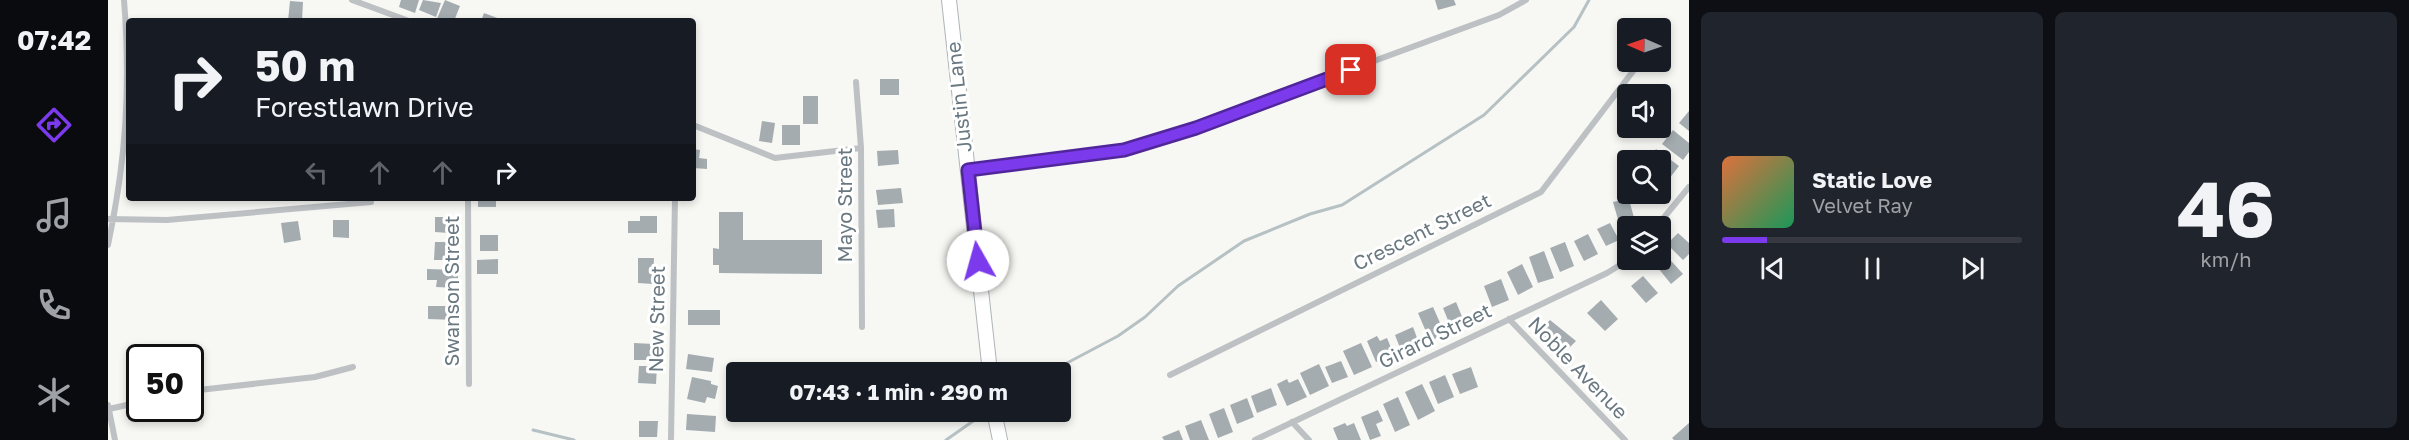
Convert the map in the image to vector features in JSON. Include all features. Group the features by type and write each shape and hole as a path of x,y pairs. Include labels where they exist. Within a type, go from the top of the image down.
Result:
{"main road":[{"name":"Justin Lane","path":"949,0 989,362"},
{"path":"996,422 1000,440"}],"street":[{"path":"124,0 126,42"},
{"path":"352,0 401,18"},
{"path":"968,170 1124,150 1159,140 1488,19 1526,0"},
{"name":"Crescent Street","path":"1170,375 1540,192 1632,72"},
{"name":"Mayo Street","path":"856,82 861,148 862,327"},
{"path":"696,126 775,158 861,148"},
{"path":"108,245 126,138"},
{"path":"1665,216 1689,187"},
{"name":"Swanson Street","path":"468,201 469,384"},
{"name":"New Street","path":"671,440 675,201"},
{"path":"111,219 141,222 371,202"},
{"name":"Girard Street","path":"1255,440 1617,267"},
{"name":"Noble Avenue","path":"1509,319 1624,440"},
{"path":"204,390 315,377 353,367"},
{"path":"115,440 108,407 126,404"},
{"path":"1292,422 1309,440"}],"building":[{"path":"401,0 419,0 415,13 399,7"},
{"path":"423,0 441,3 436,17 419,10"},
{"path":"445,0 460,6 455,18 437,18"},
{"path":"1435,0 1454,0 1456,5 1438,10"},
{"path":"290,1 303,2 302,18 288,18"},
{"path":"484,13 497,18 482,18"},
{"path":"880,79 899,79 899,95 880,95"},
{"path":"803,96 818,96 818,124 803,124"},
{"path":"1689,111 1689,131 1679,123"},
{"path":"762,121 775,123 772,143 759,141"},
{"path":"782,125 800,125 800,145 782,145"},
{"path":"1673,130 1689,143 1689,152 1683,160 1662,144 1667,138 1671,138"},
{"path":"696,149 700,150 699,158 707,159 707,169 696,168"},
{"path":"898,150 899,164 878,166 877,151"},
{"path":"1671,160 1679,166 1671,176"},
{"path":"901,188 903,203 878,205 876,190"},
{"path":"478,201 496,201 496,207 478,207"},
{"path":"1613,202 1630,204 1634,216 1617,216"},
{"path":"894,209 895,227 878,228 876,210"},
{"path":"719,212 743,212 743,240 822,240 822,274 719,273 719,265 713,265 713,248 719,249"},
{"path":"640,216 657,216 657,233 628,233 628,221 640,221"},
{"path":"435,217 451,217 449,233 435,232"},
{"path":"333,220 349,220 349,238 333,237"},
{"path":"298,221 301,240 284,243 281,223"},
{"path":"1610,223 1617,241 1606,246 1597,229"},
{"path":"1678,233 1689,243 1689,254 1683,260 1671,248 1671,240"},
{"path":"1588,234 1598,254 1584,261 1574,241"},
{"path":"480,235 498,235 498,251 480,251"},
{"path":"435,242 451,242 451,260 434,260"},
{"path":"1565,242 1574,266 1560,272 1550,248"},
{"path":"1544,251 1554,278 1538,283 1529,257"},
{"path":"638,258 654,258 653,284 638,283"},
{"path":"498,259 498,274 477,274 477,260"},
{"path":"1671,261 1683,274 1671,284 1660,270 1671,270"},
{"path":"1522,264 1533,287 1518,295 1507,272"},
{"path":"427,269 458,270 458,288 436,287 437,280 427,280"},
{"path":"1643,276 1658,293 1646,303 1631,286"},
{"path":"1501,279 1509,300 1492,307 1484,286"},
{"path":"1601,300 1618,319 1605,331 1587,313"},
{"path":"1456,302 1465,324 1452,330 1443,308"},
{"path":"428,306 456,306 456,320 428,319"},
{"path":"1433,307 1445,334 1430,341 1418,313"},
{"path":"688,310 720,310 720,325 688,325"},
{"path":"1550,320 1576,341 1561,356 1538,332"},
{"path":"1413,327 1420,346 1402,353 1395,335"},
{"path":"1377,336 1380,341 1387,338 1394,355 1376,362 1367,341"},
{"path":"634,343 654,344 654,360 634,360"},
{"path":"1361,343 1372,367 1354,375 1343,351"},
{"path":"688,354 714,358 712,372 686,369"},
{"path":"1341,361 1348,377 1332,383 1325,367"},
{"path":"1319,364 1329,386 1310,395 1300,373"},
{"path":"639,366 657,366 656,384 638,383"},
{"path":"1471,367 1478,387 1460,394 1452,374"},
{"path":"1445,375 1454,397 1438,404 1429,382"},
{"path":"692,377 711,381 711,384 718,386 715,399 707,397 705,403 687,399"},
{"path":"1287,379 1289,383 1298,379 1307,397 1287,406 1277,384"},
{"path":"1422,384 1435,411 1418,420 1405,392"},
{"path":"1271,388 1277,405 1257,413 1251,396"},
{"path":"1398,397 1410,425 1395,432 1383,404"},
{"path":"1247,398 1254,417 1237,424 1230,405"},
{"path":"1224,408 1233,432 1218,438 1209,414"},
{"path":"1378,410 1383,421 1376,424 1381,436 1370,440 1361,417"},
{"path":"687,414 716,416 715,432 686,430"},
{"path":"1201,420 1209,440 1190,440 1185,426"},
{"path":"639,421 658,421 657,437 639,437"},
{"path":"1345,423 1347,426 1354,423 1361,440 1338,440 1333,428"},
{"path":"1689,423 1689,440 1672,438"},
{"path":"1179,430 1183,440 1164,440 1162,437"}],"waterway":[{"path":"1069,362 1118,336 1145,317 1178,286 1244,241 1310,214 1342,205 1484,115 1574,27 1589,0"},
{"path":"946,440 972,422"},
{"path":"533,430 574,440"}],"route":[{"path":"978,261 968,170 1124,150 1196,128 1351,70"}]}
